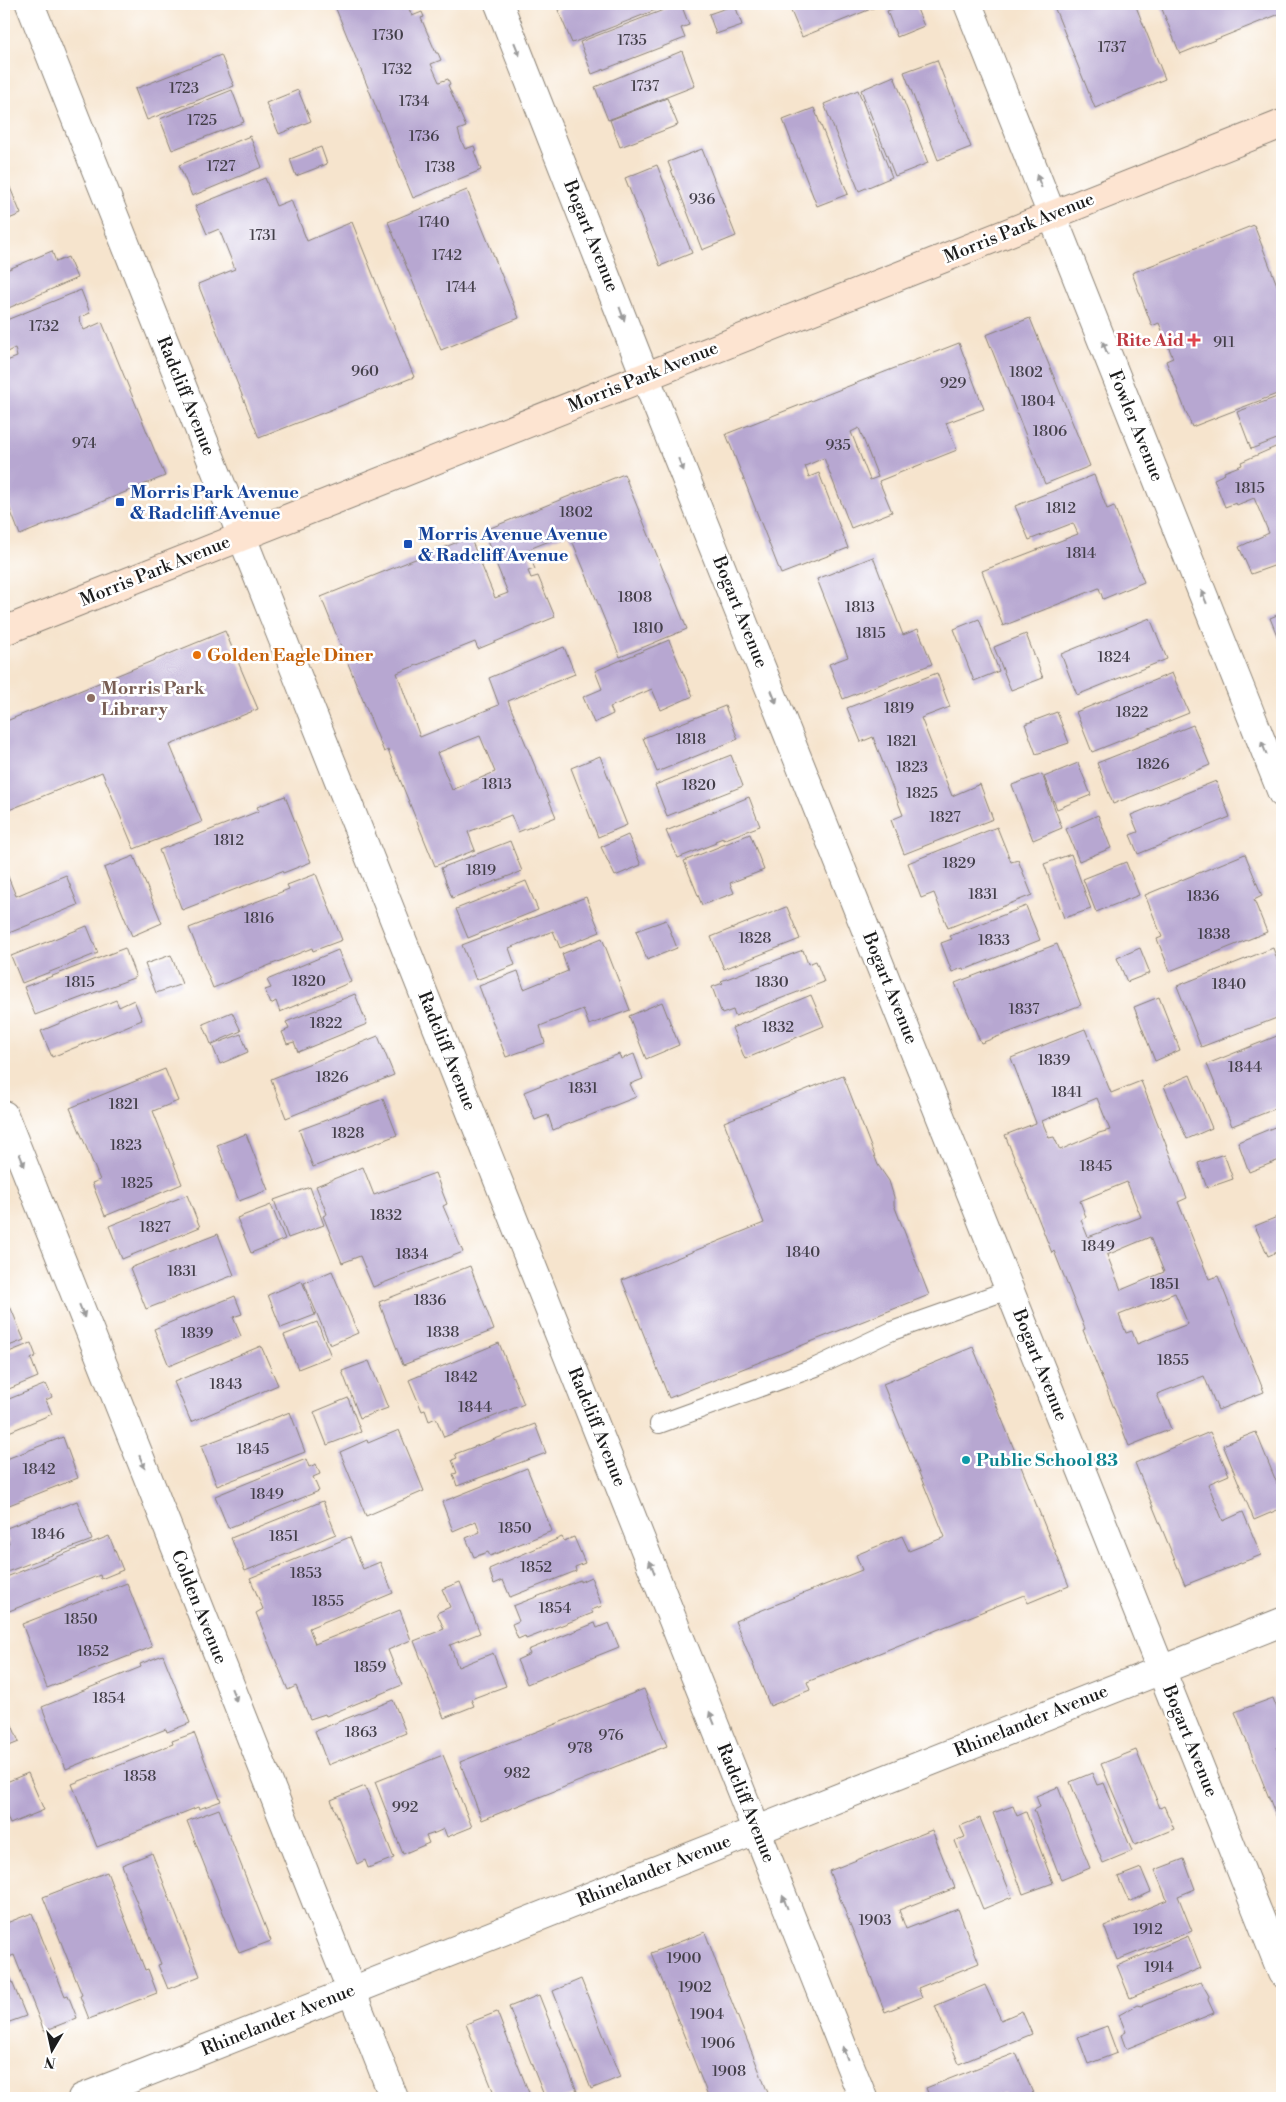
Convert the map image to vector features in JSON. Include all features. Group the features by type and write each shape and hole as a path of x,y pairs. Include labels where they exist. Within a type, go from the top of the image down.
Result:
{"main road":[{"name":"Morris Park Avenue","path":"4,631 1282,124"}],"street":[{"name":"Radcliff Avenue","path":"30,4 863,2098"},
{"name":"Bogart Avenue","path":"499,4 645,376 1011,1289 1282,1973"},
{"name":"Fowler Avenue","path":"968,4 1282,793"},
{"name":"Colden Avenue","path":"4,1115 394,2098"},
{"name":"Rhinelander Avenue","path":"82,2098 1282,1622"}],"lane":[{"path":"659,1424 816,1367 892,1331 1011,1289"}],"building":[{"path":"334,4 407,4 412,16 422,12 424,17 421,18 436,53 438,53 441,60 431,64 439,82 448,79 450,84 448,85 466,127 458,130 461,140 465,149 474,146 481,170 413,198"},
{"path":"575,4 656,4 658,9 572,43 558,10"},
{"path":"681,4 689,25 681,28 685,38 592,74 580,42"},
{"path":"788,4 877,4 878,6 802,37"},
{"path":"906,4 915,4 924,26 897,37 887,11"},
{"path":"1053,4 1135,4 1165,79 1095,108"},
{"path":"1160,4 1282,4 1282,13 1180,54"},
{"path":"735,5 742,25 716,34 709,14"},
{"path":"682,51 695,86 608,120 595,87"},
{"path":"221,55 234,86 147,120 135,89"},
{"path":"937,60 971,147 938,160 904,72"},
{"path":"894,76 928,163 895,176 861,90"},
{"path":"232,90 244,122 172,150 160,119"},
{"path":"298,90 311,121 279,134 266,103"},
{"path":"858,90 892,177 859,191 824,104"},
{"path":"667,98 678,125 620,147 610,120"},
{"path":"814,108 848,194 817,206 783,120"},
{"path":"250,136 262,167 192,196 179,165"},
{"path":"321,147 327,164 296,176 290,159"},
{"path":"702,149 736,236 702,250 668,162"},
{"path":"657,165 692,253 660,266 625,178"},
{"path":"4,173 21,214 4,221"},
{"path":"265,178 276,206 291,200 307,241 352,222 414,377 259,438 198,284 235,269 219,229 207,234 195,206"},
{"path":"467,190 519,318 441,350 388,222"},
{"name":"Rite Aid","path":"1254,225 1282,298 1282,392 1192,427 1166,361 1173,358 1159,323 1152,326 1132,273"},
{"path":"52,251 56,262 68,257 77,278 4,310 4,271"},
{"path":"81,290 90,313 79,318 84,330 102,322 165,476 20,535 4,494 4,362 17,357 15,348 7,352 4,334 8,332 4,321"},
{"path":"1030,318 1090,466 1045,484 986,335"},
{"path":"959,343 984,409 946,423 957,450 879,481 892,512 851,528 824,458 805,466 809,477 819,473 848,548 781,574 726,434","holes":["859,428 878,477 870,480 851,432"]},
{"path":"1282,395 1282,437 1251,449 1237,412"},
{"path":"1280,445 1282,451 1282,563 1251,574 1239,547 1269,533 1254,498 1237,505 1236,503 1225,507 1214,479 1225,474 1224,472 1242,465 1241,462"},
{"path":"624,474 687,629 620,657 569,533 527,550 535,569 528,571 531,578 538,576 555,617 478,649 475,642 397,673 420,737 499,705 489,678 564,647 575,674 508,701 556,817 518,832 511,815 468,832 475,850 435,866 388,750 384,752 321,597 470,537 495,598 508,593 483,531","holes":["480,736 495,772 452,790 437,753"]},
{"path":"1094,475 1107,509 1114,506 1144,582 1103,599 1099,588 1003,626 982,571 1078,534 1073,523 1029,540 1015,506"},
{"path":"873,557 903,635 918,629 932,664 843,699 829,664 848,657 817,579"},
{"path":"1282,613 1282,648 1270,618"},
{"path":"1150,618 1167,659 1077,695 1061,654"},
{"path":"979,619 999,671 974,681 954,629"},
{"path":"225,631 258,709 170,745 202,822 134,849 102,772 4,812 4,722"},
{"path":"1026,634 1043,678 1011,690 994,647"},
{"path":"669,640 693,696 661,710 652,689 610,707 613,714 594,723 583,697 602,689 595,671"},
{"path":"937,673 950,707 921,718 952,796 980,784 993,819 904,854 891,820 903,815 873,737 861,742 847,708"},
{"path":"1172,673 1189,713 1092,752 1076,712"},
{"path":"725,706 738,739 657,772 643,738"},
{"path":"1057,712 1069,743 1036,754 1025,724"},
{"path":"1193,725 1210,765 1113,804 1097,763"},
{"path":"731,755 743,786 667,816 655,785"},
{"path":"600,756 627,825 598,837 571,768"},
{"path":"1078,763 1091,795 1057,809 1044,777"},
{"path":"1042,774 1062,828 1033,840 1012,785"},
{"path":"1216,781 1230,817 1138,854 1130,835 1138,832 1131,815"},
{"path":"285,796 311,862 283,873 282,871 182,910 159,850 259,811 257,807"},
{"path":"749,797 760,826 723,840 723,838 715,841 716,843 678,858 666,831"},
{"path":"1098,815 1111,848 1079,861 1066,829"},
{"path":"997,827 1011,862 1018,860 1032,895 948,928 934,893 921,898 908,863"},
{"path":"750,834 764,870 730,883 734,893 702,905 684,861"},
{"path":"628,835 641,865 615,876 601,847"},
{"path":"510,841 522,871 452,898 441,868"},
{"path":"1071,854 1091,909 1064,918 1044,864"},
{"path":"1245,854 1262,896 1254,900 1267,932 1170,971 1157,939 1162,937 1145,895"},
{"path":"134,856 162,923 132,936 104,868"},
{"path":"1126,862 1139,895 1096,912 1083,879"},
{"path":"4,867 16,896 66,875 78,905 4,935"},
{"path":"316,874 342,940 313,951 312,948 213,988 189,928 289,889 287,885"},
{"path":"526,881 538,910 468,938 456,909"},
{"path":"586,897 600,932 560,948 553,931 509,948 515,965 476,980 462,945"},
{"path":"1026,906 1040,940 964,970 963,968 952,972 941,943 952,939 950,936"},
{"path":"787,907 800,939 724,969 711,937"},
{"path":"666,920 677,948 647,960 636,931"},
{"path":"87,926 98,953 22,983 11,956"},
{"path":"602,938 630,1010 589,1025 583,1009 540,1026 545,1043 506,1057 479,986 518,971 524,989 568,971 562,954"},
{"path":"1057,944 1081,1005 981,1043 955,983"},
{"path":"125,948 136,977 35,1015 24,987"},
{"path":"1140,948 1150,973 1127,982 1117,958"},
{"path":"1273,948 1282,973 1282,1016 1201,1047 1177,986"},
{"path":"338,950 351,982 280,1012 276,1001 271,1004 265,990 271,988 267,980"},
{"path":"803,950 808,964 816,961 824,982 735,1016 733,1010 722,1014 712,987 723,983 721,981"},
{"path":"171,955 182,984 156,993 145,964"},
{"path":"355,994 367,1024 298,1052 294,1042 287,1044 282,1032 289,1029 286,1022"},
{"path":"811,995 824,1026 745,1059 732,1028"},
{"path":"1159,997 1180,1050 1155,1061 1134,1007"},
{"path":"116,1000 119,1007 134,1000 142,1020 52,1057 41,1031"},
{"path":"662,1002 679,1045 646,1059 629,1016"},
{"path":"232,1012 241,1031 211,1044 203,1024"},
{"path":"1085,1029 1111,1093 1141,1081 1187,1198 1178,1202 1209,1279 1218,1276 1264,1392 1218,1410 1204,1376 1157,1394 1171,1429 1129,1446 1054,1251 1052,1253 1005,1135 1036,1123 1011,1058","holes":["1097,1098 1110,1130 1060,1150 1054,1137 1049,1138 1042,1121","1127,1182 1141,1217 1088,1237 1081,1220 1086,1217 1080,1201","1150,1237 1164,1272 1121,1290 1107,1255","1175,1293 1188,1324 1137,1344 1132,1331 1126,1333 1119,1315"]},
{"path":"241,1034 248,1052 220,1064 212,1045"},
{"path":"1282,1034 1282,1106 1232,1126 1207,1064"},
{"path":"378,1036 394,1075 286,1118 271,1079"},
{"path":"619,1054 621,1059 634,1054 643,1079 630,1084 636,1097 553,1130 548,1115 535,1120 524,1092"},
{"path":"165,1069 178,1101 153,1111 182,1184 105,1216 92,1183 100,1180 70,1108"},
{"path":"843,1075 878,1165 889,1181 894,1197 894,1205 929,1295 669,1398 622,1280 764,1223 724,1122"},
{"path":"1190,1075 1212,1128 1187,1139 1164,1086"},
{"path":"383,1099 397,1135 313,1167 299,1130"},
{"path":"1282,1124 1282,1159 1249,1172 1238,1142"},
{"path":"246,1134 268,1190 239,1201 217,1145"},
{"path":"1224,1154 1233,1179 1207,1188 1198,1163"},
{"path":"363,1167 374,1195 435,1173 447,1204 443,1206 463,1252 373,1287 360,1256 342,1263 323,1216 327,1214 316,1186"},
{"path":"310,1187 324,1225 288,1238 274,1200"},
{"path":"187,1195 200,1227 122,1259 109,1226"},
{"path":"271,1205 285,1239 251,1253 237,1218"},
{"path":"1282,1215 1282,1250 1268,1256 1255,1226"},
{"path":"218,1234 234,1275 146,1309 130,1268"},
{"path":"470,1266 494,1330 403,1365 379,1302"},
{"path":"332,1271 358,1333 330,1345 304,1283"},
{"path":"302,1281 315,1315 281,1328 268,1295"},
{"path":"235,1296 242,1314 233,1317 241,1336 169,1366 154,1329"},
{"path":"10,1306 24,1340 4,1348 4,1308"},
{"path":"317,1322 331,1356 298,1369 284,1335"},
{"path":"31,1343 36,1356 31,1359 38,1377 4,1391 4,1354"},
{"path":"499,1343 524,1404 444,1437 436,1418 429,1421 425,1410 422,1411 409,1380"},
{"path":"261,1346 278,1385 191,1422 174,1382"},
{"name":"Public School 83","path":"973,1347 1069,1586 1028,1603 1024,1595 807,1682 810,1690 770,1706 735,1621 862,1570 856,1555 902,1536 909,1551 945,1537 883,1384"},
{"path":"369,1361 388,1408 360,1418 342,1371"},
{"path":"46,1384 52,1397 46,1400 52,1414 4,1434 4,1401"},
{"path":"348,1398 361,1432 327,1445 314,1412"},
{"path":"290,1412 305,1452 217,1486 201,1446"},
{"path":"535,1424 546,1453 457,1486 453,1474 457,1473 452,1460 457,1458 455,1454"},
{"path":"399,1430 424,1491 366,1516 340,1452 367,1440 368,1443"},
{"path":"1210,1432 1229,1475 1208,1484 1223,1521 1243,1512 1261,1555 1185,1585 1135,1463"},
{"path":"1256,1432 1282,1496 1282,1508 1254,1520 1223,1445"},
{"path":"63,1437 78,1478 4,1507 4,1460"},
{"path":"306,1459 309,1467 316,1464 320,1474 313,1477 319,1491 228,1528 215,1496"},
{"path":"527,1468 552,1531 490,1556 488,1552 474,1557 466,1538 480,1532 476,1521 453,1531 442,1502"},
{"path":"77,1501 92,1540 4,1573 4,1545 9,1543 4,1529"},
{"path":"323,1501 336,1534 245,1571 231,1538"},
{"path":"109,1536 123,1570 101,1579 100,1575 4,1613 4,1578"},
{"path":"350,1537 363,1569 380,1562 393,1593 309,1628 315,1644 400,1610 411,1640 388,1650 402,1685 326,1716 325,1714 310,1719 296,1686 288,1690 256,1613 263,1609 250,1578"},
{"path":"562,1537 564,1541 574,1537 585,1563 575,1567 576,1571 510,1597 503,1580 494,1584 489,1569"},
{"path":"591,1577 602,1606 591,1610 593,1613 526,1639 525,1636 518,1639 512,1624 519,1621 513,1606"},
{"path":"460,1582 480,1633 450,1645 458,1667 493,1653 506,1686 471,1699 474,1706 444,1718 414,1641 444,1629 437,1613 450,1607 442,1589"},
{"path":"127,1583 152,1647 47,1688 22,1624"},
{"path":"595,1623 597,1628 609,1623 619,1647 527,1684 517,1660 530,1654 528,1650"},
{"path":"163,1655 190,1723 167,1732 166,1729 66,1769 42,1707 141,1667 140,1664"},
{"path":"644,1689 667,1746 482,1820 460,1762"},
{"path":"1273,1698 1282,1722 1282,1744 1277,1747 1282,1759 1282,1822 1279,1823 1235,1712"},
{"path":"393,1700 406,1733 328,1765 315,1731"},
{"path":"4,1706 19,1742 4,1748"},
{"path":"194,1733 221,1801 199,1809 198,1807 97,1847 72,1784 173,1744 172,1741"},
{"path":"1136,1750 1160,1808 1164,1806 1174,1829 1135,1845 1101,1764"},
{"path":"443,1755 472,1827 447,1837 444,1829 426,1836 429,1843 403,1854 375,1782"},
{"path":"28,1773 44,1810 10,1824 4,1809 4,1783"},
{"path":"1092,1773 1097,1785 1104,1783 1132,1851 1103,1863 1070,1782"},
{"path":"365,1786 394,1858 368,1868 365,1860 357,1864 331,1800"},
{"path":"1058,1787 1090,1868 1061,1880 1034,1810 1040,1807 1036,1796"},
{"path":"1013,1806 1017,1816 1026,1812 1053,1883 1023,1894 993,1813"},
{"path":"219,1809 271,1941 239,1953 187,1821"},
{"path":"980,1818 1012,1897 983,1909 955,1841 965,1837 960,1826"},
{"path":"932,1830 955,1888 899,1910 906,1929 958,1909 979,1963 918,1988 922,1997 885,2012 829,1871"},
{"path":"152,1853 200,1976 168,1989 158,1965 161,1964 122,1865"},
{"path":"1184,1859 1195,1889 1178,1896 1192,1931 1117,1960 1104,1926 1167,1900 1155,1870"},
{"path":"1141,1868 1151,1892 1129,1902 1118,1877"},
{"path":"107,1872 145,1970 148,1969 157,1993 89,2019 80,1996 82,1995 43,1897"},
{"path":"32,1913 65,1996 68,1995 77,2018 44,2031 14,1955 4,1959 4,1924"},
{"path":"705,1932 770,2098 709,2098 651,1953"},
{"path":"1188,1936 1201,1968 1130,1998 1117,1966"},
{"path":"4,1962 26,2016 4,2024"},
{"path":"581,1979 620,2077 591,2089 553,1991"},
{"path":"1201,1982 1209,1996 1208,2000 1214,2013 1126,2049 1121,2035 1126,2032 1119,2015 1137,2005 1141,2006"},
{"path":"985,1985 1001,2020 1022,2011 1032,2034 959,2064 935,2006"},
{"path":"539,1995 578,2094 566,2098 545,2098 509,2007"},
{"path":"497,2012 531,2098 496,2098 466,2024"},
{"path":"1107,2026 1117,2053 1088,2064 1078,2037"},
{"path":"1016,2053 1035,2098 1006,2098 1004,2093 990,2098 930,2098 926,2088"}],"place":[{"name":"Rite Aid","path":"1194,340"},
{"name":"Morris Park Avenue & Radcliff Avenue","path":"120,502"},
{"name":"Morris Avenue Avenue & Radcliff Avenue","path":"408,544"},
{"name":"Golden Eagle Diner","path":"197,655"},
{"name":"Morris Park Library","path":"91,698"},
{"name":"Public School 83","path":"966,1460"}]}
